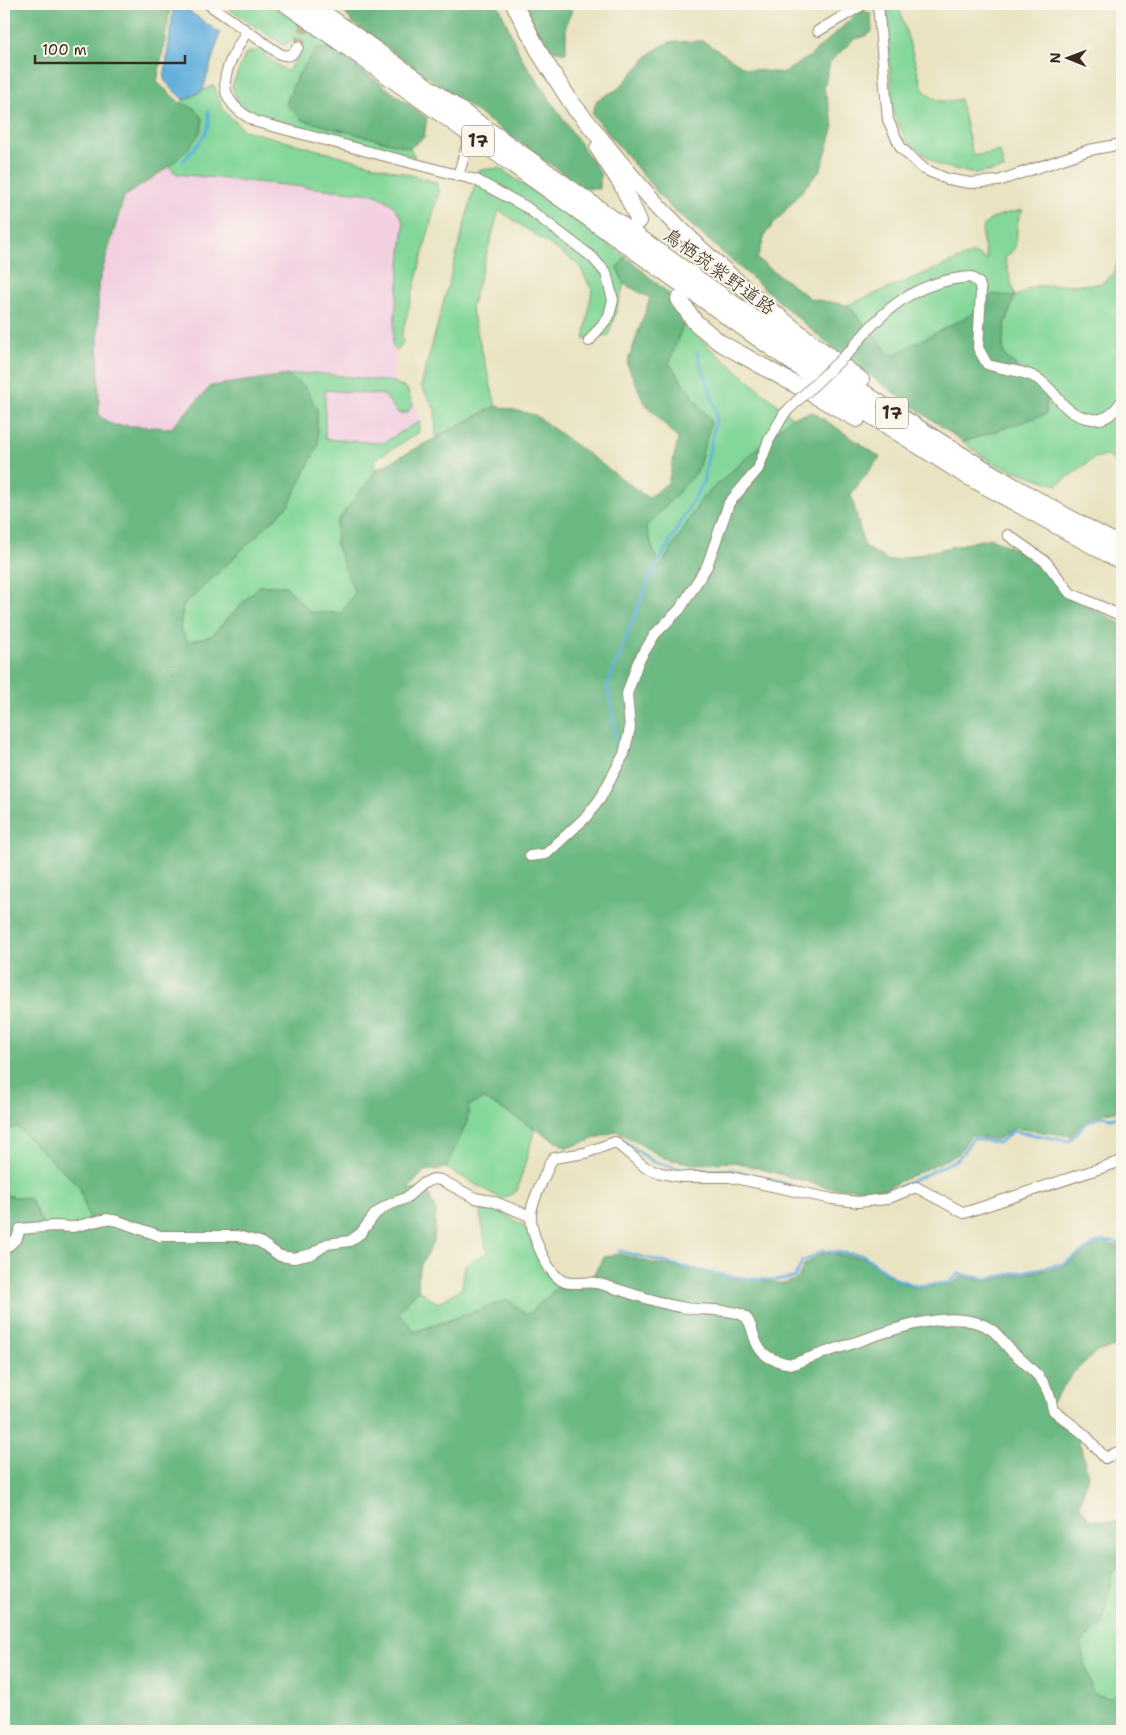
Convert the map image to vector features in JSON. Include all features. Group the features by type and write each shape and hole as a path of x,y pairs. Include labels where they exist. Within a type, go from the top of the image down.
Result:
{"main road":[{"name":"鳥栖筑紫野道路","path":"286,4 834,392 937,450 991,475 1122,546"},
{"name":"鳥栖筑紫野道路","path":"311,4 937,450 960,472 1122,562"},
{"name":"17","path":"514,4 542,57 622,185 639,221"},
{"name":"17","path":"570,100 647,194 735,280 804,338 884,397 937,450"},
{"name":"17","path":"679,299 694,322 719,342 870,426 937,450"}],"street":[{"path":"208,4 287,56 293,54 298,47"},
{"path":"818,32 864,4"},
{"path":"878,4 888,120 900,148 924,169 947,178 970,183 998,181 1089,150 1122,144"},
{"path":"247,31 228,62 225,76 226,92 232,105 242,115 272,126 490,186 526,208 592,257 606,273 613,300 609,316 589,341"},
{"path":"458,176 470,135"},
{"path":"530,856 546,854 586,817 600,799 624,754 630,728 627,694 638,662 655,634 680,609 707,566 729,502 758,469 769,440 784,414 851,350 890,308 904,297 934,283 971,277 979,283 981,291 978,348 987,364 1028,374 1040,381 1079,418 1100,420 1111,416 1122,402"},
{"path":"1008,535 1046,562 1070,592 1122,616"},
{"path":"1122,1161 964,1213 916,1187 887,1199 858,1202 812,1196 730,1177 682,1177 661,1173 645,1167 615,1142 585,1153 554,1158 550,1163 530,1216 542,1256 556,1276 566,1282 594,1282 679,1307 742,1315 750,1322 754,1341 775,1362 793,1364 901,1326 924,1321 972,1322 992,1330 1001,1342 1041,1377 1050,1394 1053,1410 1086,1435 1105,1458 1122,1450"},
{"path":"4,1250 17,1238 20,1230 54,1226 73,1227 106,1219 118,1221 160,1236 236,1236 260,1242 280,1256 294,1258 312,1254 327,1244 350,1241 361,1233 375,1214 386,1206 406,1198 422,1184 432,1179 441,1180 475,1198 492,1201 530,1216"}],"shaded area":[{"path":"169,166 177,174 373,194 387,199 398,209 404,224 392,346 396,350 394,381 407,389 420,421 370,451 318,445 211,386 171,428 113,425 99,417 98,285 124,197"}],"green space":[{"path":"4,4 166,4 170,10 157,82 180,103 194,108 203,120 199,132 183,154 124,197 98,285 99,416 113,425 171,428 211,386 287,375 306,388 317,409 318,445 289,505 183,606 180,628 188,642 211,636 259,586 286,586 310,612 341,613 355,593 336,545 337,522 377,469 496,406 535,415 648,498 668,483 678,439 644,402 627,364 650,298 624,284 617,268 626,257 668,293 683,325 669,363 711,422 697,472 646,527 659,569 703,497 792,417 813,412 880,457 851,494 864,546 889,561 991,538 1017,550 1046,573 1072,598 1122,624 1122,842 1118,857 1122,915 1122,1110 1094,1117 1071,1136 1015,1128 996,1140 971,1135 958,1154 884,1189 830,1188 736,1162 693,1164 664,1158 617,1131 567,1148 485,1099 469,1105 467,1122 446,1168 424,1171 408,1189 428,1191 436,1212 434,1241 419,1268 418,1290 398,1312 415,1332 508,1300 527,1315 558,1287 585,1288 604,1257 619,1254 652,1263 783,1284 798,1279 804,1265 823,1253 865,1258 893,1279 915,1288 950,1285 961,1277 986,1281 1062,1267 1102,1242 1122,1248 1122,1345 1096,1352 1074,1372 1048,1408 1056,1423 1077,1433 1088,1475 1080,1506 1090,1520 1122,1522 1122,1565 1112,1572 1102,1625 1080,1644 1093,1694 1111,1698 1122,1687 1122,1731 4,1731 4,1195 30,1199 45,1229 92,1229 79,1186 17,1127 4,1131"},
{"path":"222,4 270,4 332,48 316,49 302,120 410,148 415,157 254,115 238,102 232,86 246,53 259,50 287,72 301,51 293,41 283,45"},
{"path":"342,4 498,4 521,57 600,173 600,189 583,188 353,23 341,8"},
{"path":"525,4 574,4 566,26 566,53 552,50 535,29"},
{"path":"886,4 898,4 923,89 935,99 949,101 960,99 973,156 1000,151 1004,169 975,174 938,165 907,141 893,114"},
{"path":"861,10 871,14 872,32 854,39 830,62 824,89 834,126 821,169 766,233 757,259 811,299 848,305 891,356 972,314 993,294 1014,297 1003,334 1003,349 1005,356 1046,394 1046,414 963,442 836,351 667,204 592,114 597,100 618,89 652,52 669,42 703,41 747,69 783,73 809,57"},
{"path":"332,48 427,118 424,137 410,148 302,120 286,104 296,78 316,49"},
{"path":"214,85 223,110 244,130 436,182 439,191 401,338 403,342 396,350 392,346 404,224 399,213 388,202 373,194 177,174 169,167 201,132 203,120 194,109 180,103"},
{"path":"500,168 626,257 617,268 624,284 609,335 584,339 592,290 578,264 499,210 471,308 496,406 436,437 435,409 421,386 479,170"},
{"path":"1023,210 1020,214 1014,248 1005,259 1015,297 1034,286 1100,284 1114,274 1122,247 1122,406 1118,440 1122,439 1122,465 1107,456 1094,458 1057,485 992,463 963,442 1046,414 1046,394 1005,356 1003,349 1003,334 1014,297 993,294 972,314 891,356 848,305 974,253 987,260 982,236 986,224 1003,214"},
{"path":"683,325 792,417 703,497 659,569 646,527 697,472 711,422 669,363"},
{"path":"314,373 394,382 407,389 413,405 407,413 398,413 384,395 325,390 325,439 383,443 420,421 418,433 374,460 377,469 337,522 336,545 356,593 341,613 310,612 286,586 259,586 211,636 188,642 180,628 183,606 289,505 306,388 287,375"},
{"path":"485,1099 535,1129 517,1191 502,1199 446,1168 467,1122 469,1105"},
{"path":"17,1127 79,1186 92,1229 45,1229 30,1199 4,1195 4,1131"},
{"path":"492,1208 525,1226 543,1270 558,1287 527,1315 508,1300 414,1332 398,1312 418,1290 438,1303 462,1288 465,1265 487,1253 480,1212"},
{"path":"1122,1565 1122,1687 1111,1698 1093,1694 1080,1644 1102,1625 1112,1572"}],"water":[{"path":"183,7 220,33 203,90 183,100 164,80 173,10"}],"waterway":[{"path":"183,161 206,132 209,119 208,112"},
{"path":"617,741 607,686 651,575 703,483 717,413 697,353"},
{"path":"837,1195 887,1193 958,1159 973,1138 998,1143 1013,1131 1069,1141 1085,1124 1101,1116 1111,1118 1122,1115"},
{"path":"618,1137 652,1161 683,1170 731,1170 792,1185"},
{"path":"619,1251 733,1277 777,1280 795,1277 802,1262 823,1251 863,1255 894,1278 916,1286 949,1283 958,1274 986,1279 1063,1264 1100,1241 1115,1242 1122,1245"}],"tunnel":[{"path":"298,47 308,15"}]}
